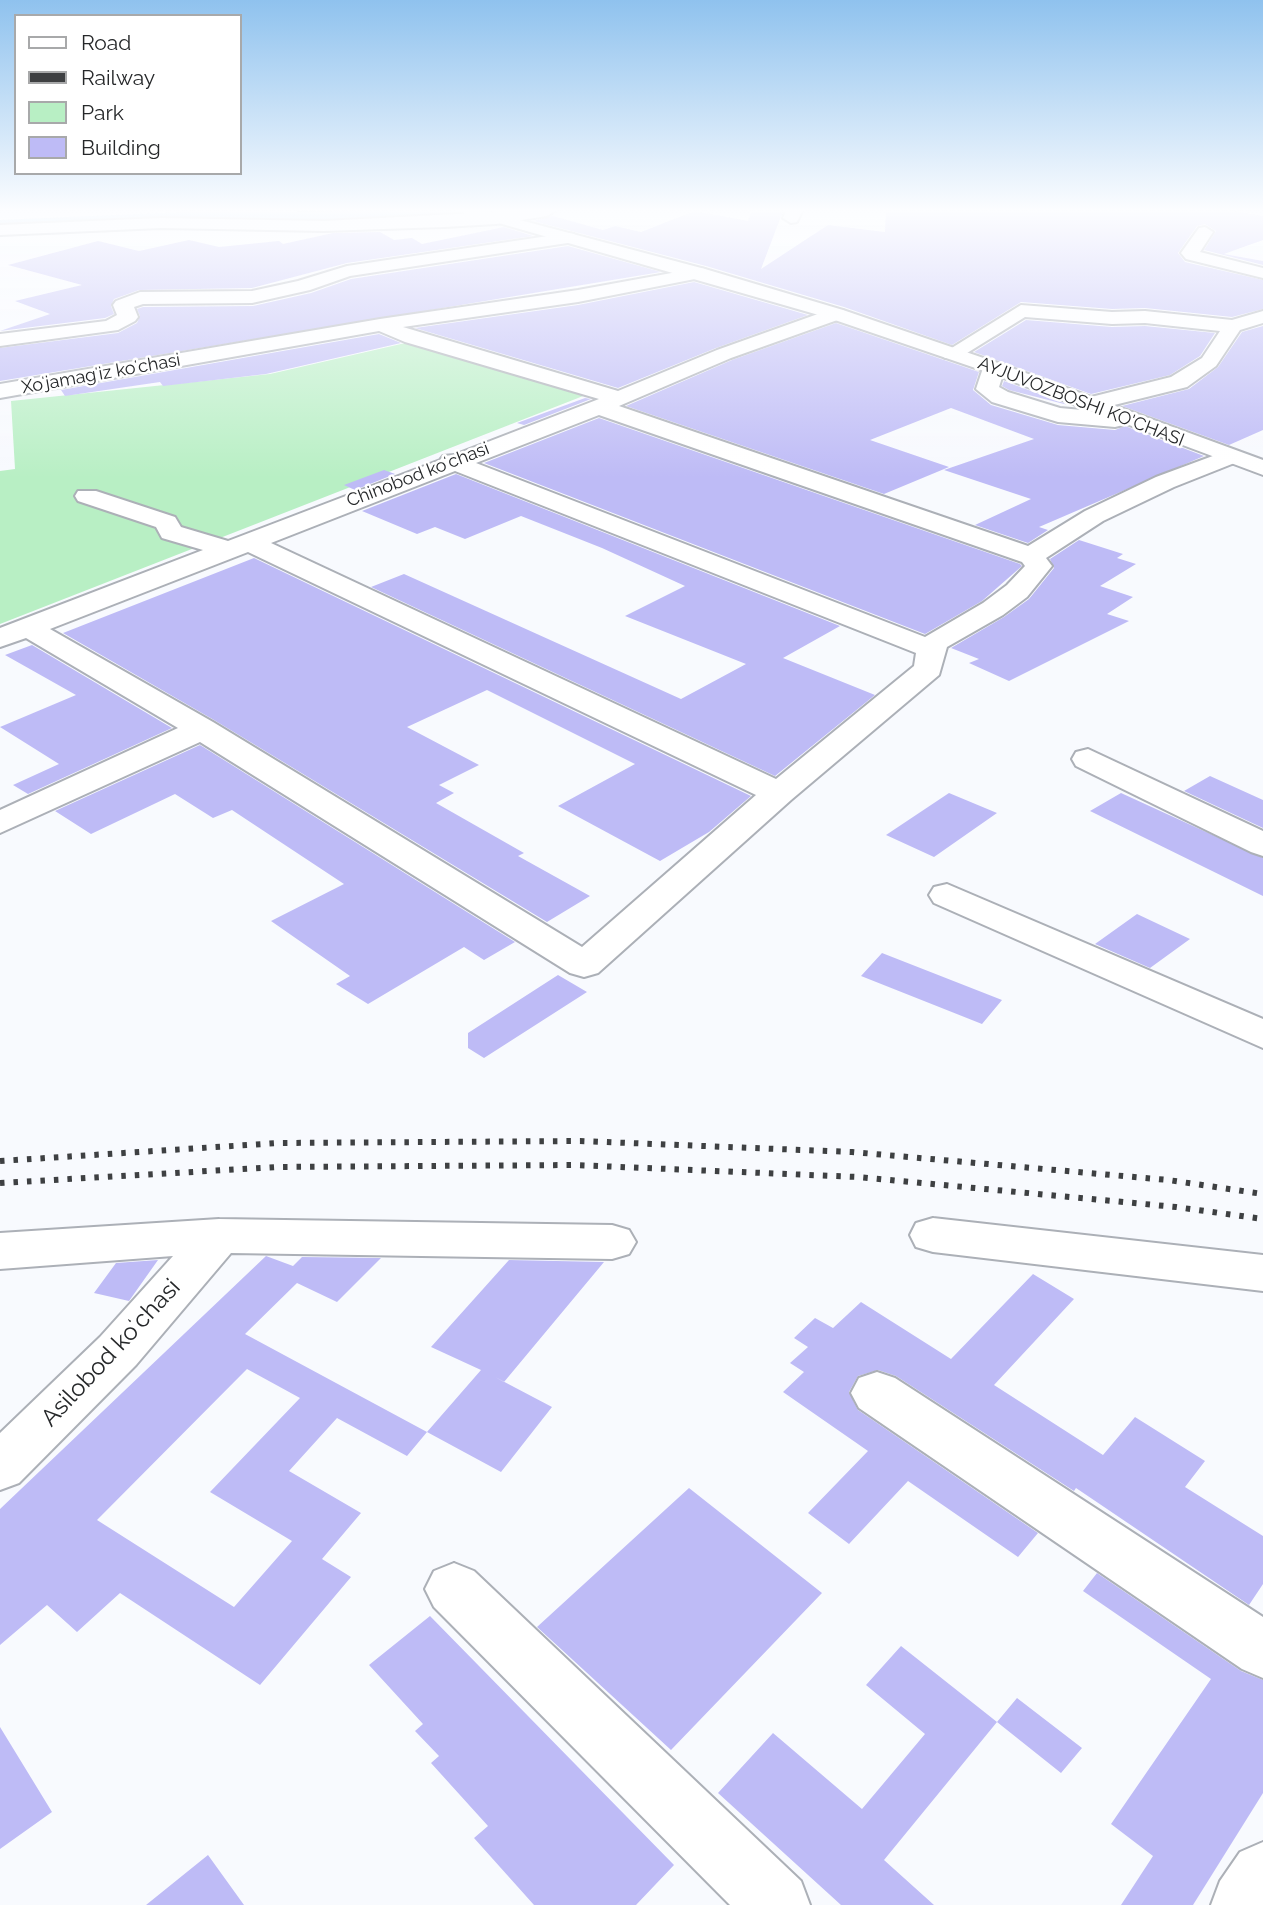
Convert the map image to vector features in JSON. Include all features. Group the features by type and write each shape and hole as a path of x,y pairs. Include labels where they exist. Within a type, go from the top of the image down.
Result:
{"street":[{"path":"0,340 111,326 128,317 123,305 137,300"},
{"name":"Xoʻjamagʻiz koʻchasi","path":"0,391 380,325 551,300"},
{"name":"AYJUVOZBOSHI KO'CHASI","path":"790,300 994,368 1087,405 1263,468"},
{"path":"952,354 1021,311 1112,318 1145,317 1233,326 1263,317"},
{"name":"Chinobod koʻchasi","path":"13,632 451,461 609,403 724,354 836,314"},
{"path":"13,632 202,729 584,965 779,793 928,669 931,649 937,641 993,609 1017,591 1039,566 1031,556 609,403 380,325"},
{"path":"1087,405 1178,382 1209,362 1233,326"},
{"path":"994,368 987,389 1000,397 1058,415 1133,421"},
{"path":"1031,556 1094,516 1165,482 1230,457"},
{"path":"451,461 931,649"},
{"path":"87,496 166,522 171,532 237,545 779,793"},
{"path":"0,823 202,729"},
{"path":"1088,759 1263,845"},
{"path":"947,895 1263,1035"},
{"path":"933,1235 1263,1273"},
{"path":"0,1251 219,1236 612,1242"},
{"name":"Asilobod koʻchasi","path":"0,1467 118,1351 219,1236"},
{"path":"877,1393 1263,1650"},
{"path":"454,1589 777,1905"},
{"path":"1244,1905 1263,1875"}],"green space":[{"path":"414,341 596,391 0,624 0,471 15,469 11,401 270,374"}],"building":[{"path":"114,300 111,306 114,314 105,318 0,331 50,314 15,301"},
{"path":"280,300 492,300 0,381 0,348 118,333 137,323 140,316 137,309 143,307 253,306"},
{"path":"604,300 756,300 808,315 716,348 618,388 415,328"},
{"path":"820,300 1263,300 1263,309 1232,317 1145,308 1112,309 1021,302 952,345"},
{"path":"1026,320 1112,327 1145,326 1215,333 1200,356 1170,375 1091,394 974,352"},
{"path":"836,323 979,372 973,390 991,405 1058,425 1115,430 1125,426 1204,456 1039,527 1048,530 1028,543 975,525 1031,499 944,470 1034,439 951,408 870,440 949,467 884,494 626,406 732,360"},
{"path":"1263,326 1263,430 1229,445 1122,406 1189,389 1218,367 1242,332"},
{"path":"379,334 401,343 266,374 163,386 160,382 65,396 61,390"},
{"path":"1004,381 1072,406 1009,390 1002,386"},
{"path":"585,398 591,399 524,425 517,423"},
{"path":"599,418 1022,566 982,601 925,634 484,463"},
{"path":"384,470 395,474 355,490 344,485"},
{"path":"456,474 840,626 783,658 875,695 775,776 371,587 404,574 681,699 746,664 625,616 685,586 602,548 521,516 465,539 435,527 417,534 362,511"},
{"path":"1079,540 1123,554 1117,558 1136,564 1100,586 1133,597 1107,614 1129,621 1009,681 969,663 979,659 951,648 1029,599 1054,568 1050,559"},
{"path":"254,558 751,796 709,832 660,861 558,806 635,764 487,690 407,727 479,765 439,785 454,793 436,803 524,853 518,856 590,896 547,922 214,720 63,633"},
{"path":"32,645 172,728 28,794 13,785 59,764 0,727 76,695 5,655"},
{"path":"200,745 515,942 484,960 464,947 368,1004 336,984 350,976 271,921 344,884 232,810 213,818 175,794 91,834 55,811"},
{"path":"1210,776 1263,800 1263,828 1184,791"},
{"path":"949,793 997,813 934,857 886,835"},
{"path":"1121,793 1263,858 1263,896 1090,811"},
{"path":"1137,914 1190,939 1150,968 1095,944"},
{"path":"882,953 1002,1000 982,1024 861,976"},
{"path":"558,975 587,992 484,1058 468,1048 468,1033"},
{"path":"266,1256 293,1266 302,1257 381,1258 337,1302 297,1283 245,1334 427,1432 407,1456 337,1418 289,1471 361,1513 322,1559 351,1577 260,1685 120,1593 77,1632 47,1605 0,1645 0,1509","holes":["247,1369 300,1398 210,1492 292,1541 234,1607 97,1520"]},
{"path":"158,1260 129,1301 94,1293 116,1263"},
{"path":"509,1260 604,1262 504,1382 552,1407 501,1472 427,1432 481,1370 431,1347"},
{"path":"1033,1274 1074,1299 994,1385 1103,1455 1135,1417 1205,1461 1185,1487 1263,1536 1263,1584 1249,1605 1076,1488 1074,1491 896,1376 878,1370 858,1376 849,1392 858,1410 1038,1533 1018,1557 908,1481 849,1544 808,1513 868,1451 783,1392 804,1372 790,1363 808,1347 794,1338 815,1318 833,1328 861,1302 951,1359"},
{"path":"689,1488 822,1593 671,1750 537,1627"},
{"path":"1097,1573 1241,1671 1263,1680 1263,1793 1193,1905 1121,1905 1153,1856 1111,1824 1211,1679 1083,1591"},
{"path":"430,1616 674,1865 636,1905 534,1905 474,1838 488,1826 431,1763 439,1756 415,1731 423,1724 369,1665"},
{"path":"901,1646 997,1722 884,1860 934,1905 841,1905 718,1793 773,1733 862,1809 925,1734 866,1685"},
{"path":"1017,1698 1082,1748 1061,1773 997,1722"},
{"path":"0,1727 52,1812 0,1849"},
{"path":"208,1855 244,1905 146,1905"}],"railway":[{"path":"0,1161 278,1143 580,1141 852,1152 1168,1180 1263,1194"},
{"path":"0,1183 278,1167 574,1165 858,1177 1176,1207 1263,1219"}]}
